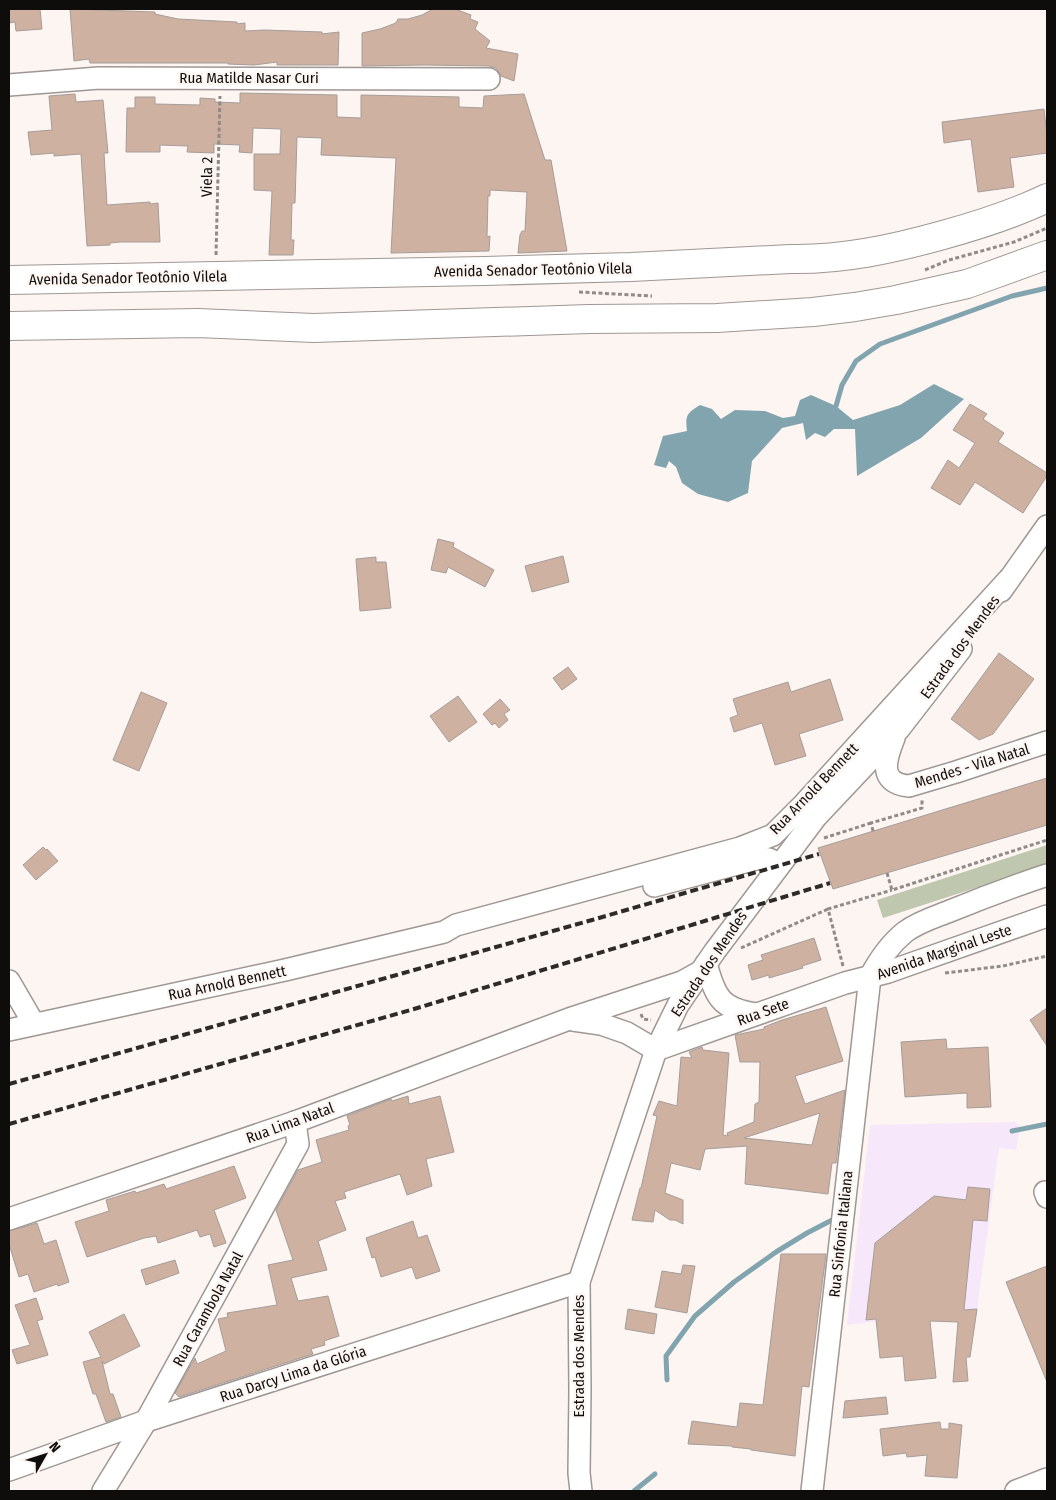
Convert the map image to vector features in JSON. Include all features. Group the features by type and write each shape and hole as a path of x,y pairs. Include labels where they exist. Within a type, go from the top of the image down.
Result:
{"main road":[{"name":"Avenida Senador Teotônio Vilela","path":"9,280 485,271 631,267 790,259 812,260 880,251 914,243 986,222 1047,198"},
{"path":"9,326 198,323 314,328 570,320 717,318 813,312 880,303 967,284 1047,255"}],"street":[{"name":"Rua Matilde Nasar Curi","path":"9,85 99,78 489,79"},
{"name":"Estrada dos Mendes","path":"581,1491 579,1473 579,1282 656,1050 678,1004 816,817 898,729 948,666 1047,526"},
{"name":"Rua Arnold Bennett","path":"9,1030 285,970 444,932 456,925 740,848 774,835 1008,580"},
{"name":"Mendes - Vila Natal","path":"898,729 886,758 887,770 891,778 898,783 909,786 1047,742"},
{"name":"Rua Arnold Bennett","path":"444,932 459,938 756,859 769,858 773,860 777,868"},
{"name":"Avenida Marginal Leste","path":"870,977 892,944 905,932 921,922 989,895 1047,875"},
{"name":"Avenida Marginal Leste","path":"870,977 1047,916"},
{"path":"703,968 725,1004 741,1012 756,1014"},
{"name":"Rua Lima Natal","path":"9,1219 295,1122 568,1019 682,982 703,968"},
{"name":"Rua Sete","path":"656,1050 706,1034 756,1014 845,983 870,977"},
{"name":"Rua Sinfonia Italiana","path":"812,1491 870,977"},
{"path":"9,981 34,1024"},
{"name":"Rua Lima Natal","path":"568,1019 601,1024 627,1033 656,1050"},
{"name":"Rua Carambola Natal","path":"103,1491 146,1421 298,1144 295,1122"},
{"name":"Rua Darcy Lima da Glória","path":"9,1470 146,1421 579,1282"},
{"path":"1016,1491 1047,1480"}],"path":[{"name":"Viela 2","path":"216,276 220,78"},
{"path":"873,831 871,823 922,808 921,783"},
{"path":"740,949 828,908 892,890 1047,840"},
{"path":"887,873 892,890"},
{"path":"828,908 842,958 845,983"},
{"path":"937,974 1003,966 1047,956"}],"shaded area":[{"path":"1015,1122 1020,1127 1016,1150 999,1148 977,1309 847,1325 870,1125"}],"green space":[{"path":"1047,845 1047,865 883,918 877,900"}],"water":[{"path":"934,384 964,399 921,438 857,476 855,429 834,429 825,437 815,433 806,440 803,423 782,428 752,461 748,493 728,502 698,494 682,483 676,467 669,461 666,468 654,465 663,436 687,431 686,421 688,415 700,405 712,409 721,419 735,410 765,411 783,418 795,416 800,400 811,395 836,406 853,420 900,405"}],"building":[{"path":"9,9 40,9 42,29 16,31 15,22 9,23"},
{"path":"70,9 155,12 155,14 178,19 245,23 245,31 322,32 322,34 339,32 338,65 277,65 277,62 254,65 228,63 90,63 89,59 74,61"},
{"path":"433,9 455,9 471,15 470,19 478,22 475,29 490,41 486,48 518,54 514,81 501,76 496,68 489,66 362,66 362,33 396,23 398,19 408,19 422,15"},
{"path":"240,93 337,95 337,117 361,118 361,95 459,97 459,107 483,108 484,96 524,94 545,160 551,160 567,251 518,253 520,235 522,231 525,231 527,192 490,190 490,196 488,196 487,237 490,236 489,251 391,253 396,158 321,155 322,138 297,137 295,203 292,203 291,240 294,240 293,255 269,255 272,191 254,190 254,154 280,154 281,129 253,128 252,153 239,152 240,145 214,144 214,153 187,152 188,146 160,145 160,152 126,152 127,108 135,108 135,97 155,97 155,104 200,105 200,98 215,99 215,102 240,103"},
{"path":"75,94 76,102 103,100 108,153 104,153 107,205 158,203 160,242 120,242 110,243 110,245 87,246 81,154 54,156 54,153 31,155 28,132 52,130 49,96"},
{"path":"1044,109 1047,153 1010,158 1014,187 978,192 971,139 944,143 942,122"},
{"path":"970,404 987,414 983,419 1004,433 998,442 1047,473 1047,476 1023,513 975,482 960,505 931,488 948,460 959,468 975,443 953,430"},
{"path":"438,539 454,543 453,547 494,570 485,587 448,567 446,573 431,570"},
{"path":"563,556 569,582 532,592 525,566"},
{"path":"376,557 376,562 386,562 391,608 360,611 356,559"},
{"path":"999,653 1034,679 993,734 979,740 951,719"},
{"path":"568,667 577,679 562,690 553,678"},
{"path":"830,679 843,720 799,734 806,756 775,765 762,723 734,732 730,718 738,715 733,699 788,682 791,692"},
{"path":"141,692 167,703 139,771 113,760"},
{"path":"458,696 477,722 449,742 430,716"},
{"path":"500,699 510,710 504,714 508,720 499,728 495,723 492,725 483,714"},
{"path":"1047,778 1047,825 833,889 818,848"},
{"path":"43,847 58,861 36,880 23,865"},
{"path":"814,938 821,960 802,966 803,968 769,978 769,975 752,980 748,965 763,960 761,955"},
{"path":"826,1007 843,1061 795,1076 805,1104 845,1090 836,1163 832,1163 828,1194 745,1184 747,1146 705,1149 700,1170 671,1163 665,1193 683,1200 683,1224 670,1220 655,1210 653,1222 632,1220 657,1116 653,1115 659,1101 677,1106 681,1057 692,1058 689,1052 702,1047 703,1050 729,1053 723,1135 728,1136 727,1133 754,1122 755,1104 759,1102 760,1062 740,1062 735,1035 764,1029 764,1027","holes":["820,1113 812,1145 744,1138"]},
{"path":"1047,1008 1047,1046 1030,1020"},
{"path":"946,1039 947,1049 988,1047 991,1107 967,1108 967,1093 905,1097 901,1042"},
{"path":"408,1096 409,1104 440,1096 454,1152 426,1159 432,1186 407,1195 400,1174 344,1192 346,1198 335,1201 346,1230 318,1241 327,1270 291,1278 298,1301 328,1296 339,1336 324,1341 325,1345 311,1349 313,1354 179,1397 175,1393 195,1358 197,1364 226,1351 218,1319 228,1317 227,1313 277,1305 268,1265 293,1260 276,1210 298,1170 322,1162 316,1140 349,1130 348,1126 350,1125 347,1116 391,1099 392,1101"},
{"path":"234,1166 246,1198 214,1210 226,1243 214,1247 210,1234 200,1237 197,1230 158,1243 156,1236 144,1238 87,1257 75,1222 109,1211 106,1200 164,1184 166,1189"},
{"path":"968,1187 990,1189 987,1221 973,1220 964,1310 977,1309 970,1357 966,1357 968,1381 953,1382 958,1322 930,1321 936,1378 905,1381 903,1356 880,1358 876,1319 866,1320 875,1243 934,1196 966,1200"},
{"path":"413,1221 418,1238 427,1235 440,1271 416,1279 412,1267 381,1277 375,1257 372,1258 366,1238"},
{"path":"37,1223 44,1244 56,1240 69,1282 34,1292 28,1274 19,1277 9,1244 9,1231"},
{"path":"781,1254 826,1254 809,1387 802,1386 795,1456 732,1446 688,1444 692,1421 737,1427 740,1403 763,1405"},
{"path":"175,1260 179,1273 146,1285 141,1270"},
{"path":"683,1265 695,1266 687,1313 655,1307 662,1271 681,1274"},
{"path":"1047,1266 1047,1382 1006,1282"},
{"path":"36,1298 43,1319 37,1321 48,1355 17,1364 12,1350 30,1345 15,1305"},
{"path":"628,1309 657,1314 654,1334 625,1329"},
{"path":"124,1314 140,1346 104,1364 102,1361 110,1394 113,1394 121,1417 106,1422 96,1394 93,1394 83,1362 101,1357 89,1332"},
{"path":"886,1397 888,1414 843,1418 845,1401"},
{"path":"940,1422 941,1429 949,1429 949,1423 962,1425 957,1478 925,1476 927,1455 907,1457 906,1453 883,1456 880,1429"}],"waterway":[{"path":"836,406 842,385 856,361 880,344 1012,296 1047,288"},
{"path":"1012,1131 1047,1124"},
{"path":"667,1380 666,1356 695,1316 734,1282 776,1252 834,1219"},
{"path":"634,1491 655,1474"}],"railway":[{"path":"9,1084 819,854"},
{"path":"9,1124 414,1009 830,883"}]}
